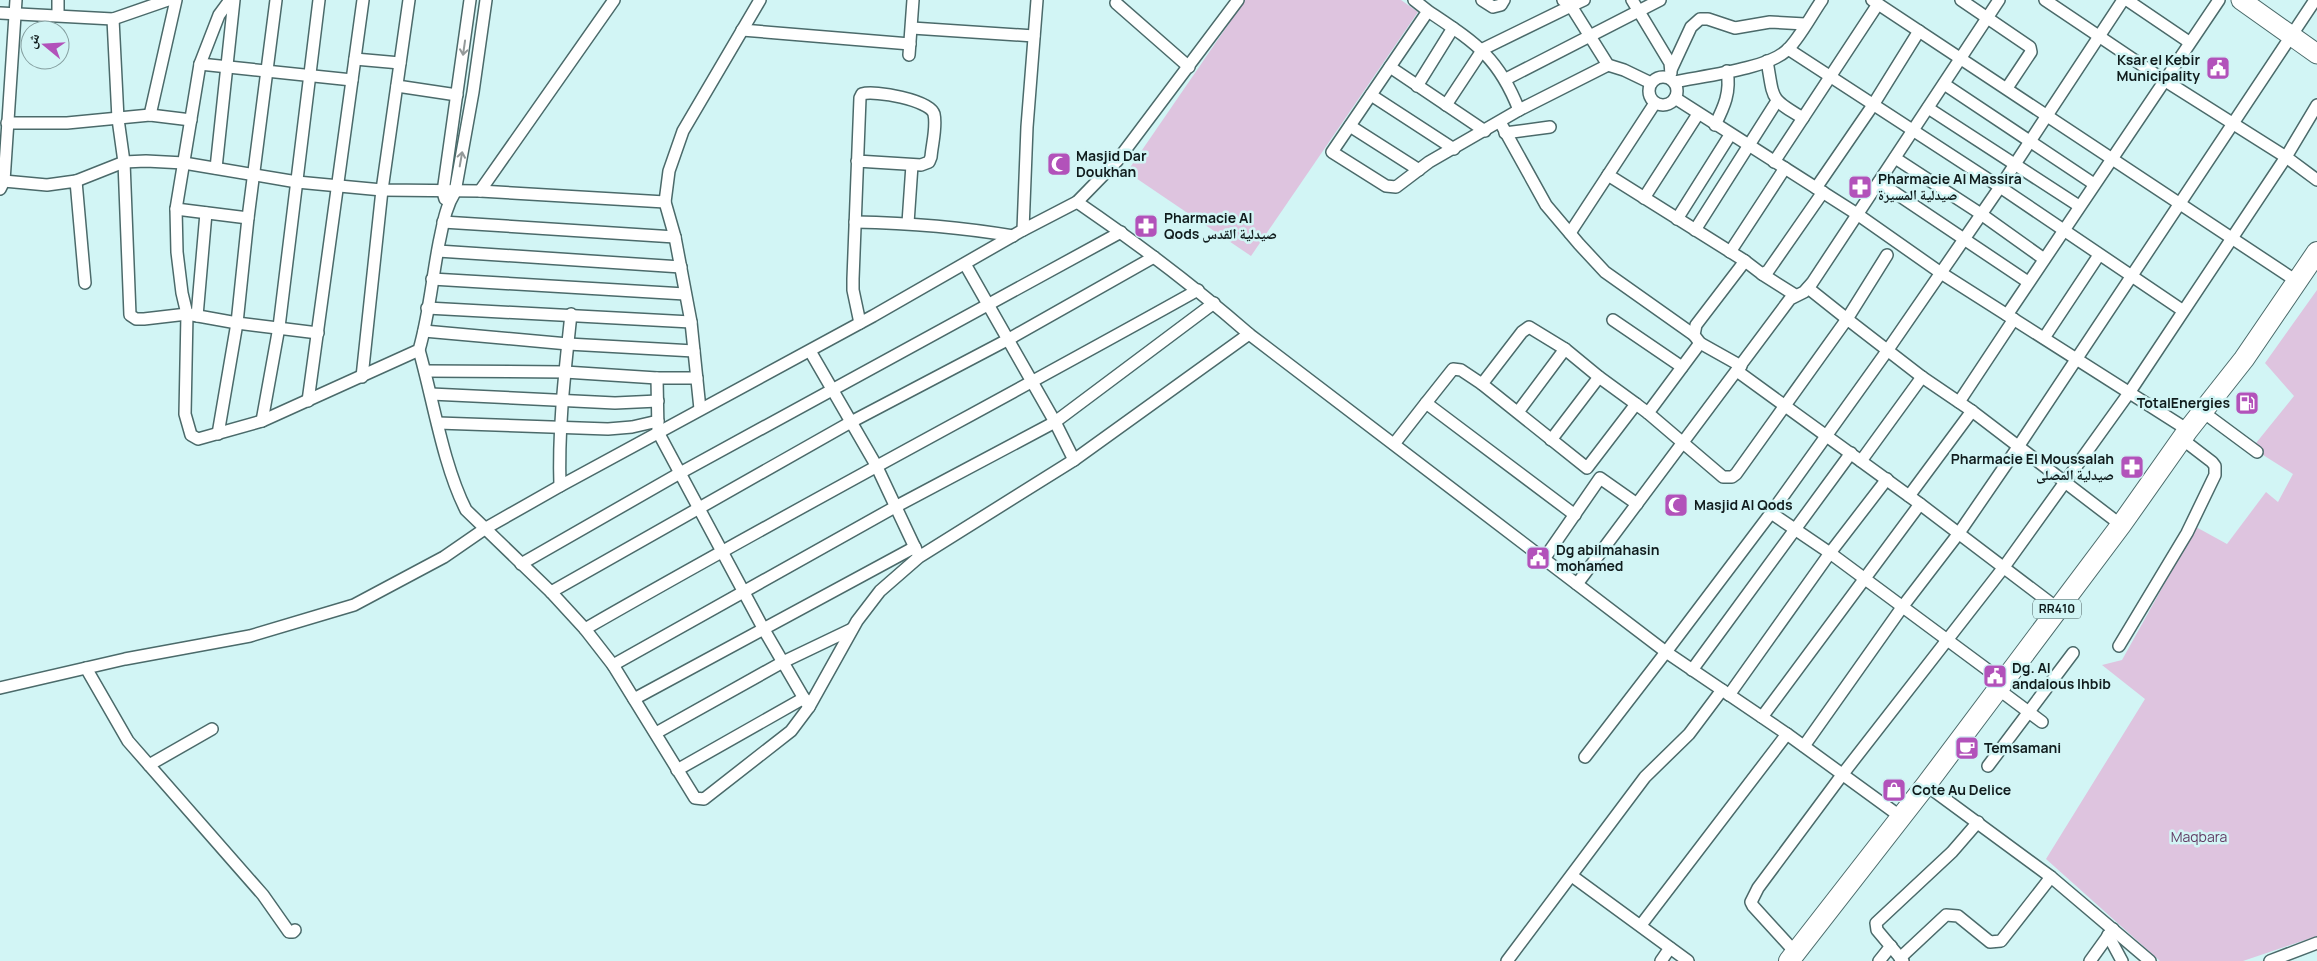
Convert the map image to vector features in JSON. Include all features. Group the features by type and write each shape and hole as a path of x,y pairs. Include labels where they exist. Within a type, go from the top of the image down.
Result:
{"highway":[{"name":"RR410","path":"1792,957 1926,785 2121,525 2185,434 2244,359 2317,252"}],"main road":[{"path":"2241,0 2317,54"}],"street":[{"path":"16,0 2,185 47,185 76,181 124,162 146,161 184,163 297,182 382,190 480,191 665,202"},
{"path":"58,0 58,16"},
{"path":"0,13 113,19 168,0"},
{"path":"150,115 176,0"},
{"path":"192,315 182,293 178,260 176,208 200,64 219,15 232,0"},
{"path":"216,168 232,0"},
{"path":"218,434 237,323 248,218 276,0"},
{"path":"262,421 279,327 318,0"},
{"path":"308,401 363,0"},
{"path":"362,377 382,190 409,0"},
{"path":"470,0 457,95 449,192 419,350 438,423 459,497 466,510 551,592 585,629 613,665 695,798 704,799 791,731 852,630 880,592 917,552"},
{"path":"449,192 473,92 486,0"},
{"path":"480,191 614,0"},
{"path":"700,409 691,322 675,237 665,202 669,170 683,131 760,0"},
{"path":"742,30 910,50 913,0"},
{"path":"0,688 200,644 250,636 354,605 444,557 486,528 658,427 700,409 810,351 1076,202 1117,161 1238,0"},
{"path":"1414,0 1483,49 1506,79 1519,110"},
{"path":"1482,0 1493,8 1501,5 1504,0"},
{"path":"1446,105 1483,49 1567,3 1584,0"},
{"path":"1632,0 1640,10 1670,63 1672,77 1677,90 1675,98 1668,104 1656,103 1650,96 1651,83"},
{"path":"1506,79 1660,0"},
{"path":"1651,83 1662,76 1672,77 1728,71 1767,62 1779,57 1788,50 1822,0"},
{"path":"1961,0 2030,47 2031,52 2007,88"},
{"path":"1577,584 1790,298 1808,288 1999,0"},
{"path":"2045,0 2164,80 2286,157 2317,180"},
{"path":"1584,757 1771,513 1887,351 2000,187 2100,37 2122,0"},
{"path":"2127,0 2189,42"},
{"path":"1959,402 2010,317 2028,282 2219,0"},
{"path":"1804,746 1903,606 1959,533 2018,448 2315,0"},
{"path":"1018,233 1038,2"},
{"path":"1774,162 1830,78 1875,2 2233,237 2298,282"},
{"path":"1116,3 1189,67"},
{"path":"1567,3 1608,65 1624,70 1651,83"},
{"path":"1428,11 1332,152 1391,188 1401,184 1419,170 1485,131 1503,127 1550,128"},
{"path":"113,19 118,119 124,162 130,315 136,319 192,315 237,323 318,332"},
{"path":"1672,77 1691,27 1700,19 1708,19 1735,28 1770,22 1805,24"},
{"path":"912,28 1034,36"},
{"path":"1417,86 1453,28"},
{"path":"1762,274 1771,269 1919,31"},
{"path":"1788,50 2000,187 2182,310"},
{"path":"355,59 400,63"},
{"path":"1767,62 1773,96 1777,101 1804,118"},
{"path":"200,64 352,80"},
{"path":"1503,127 1519,110 1608,65"},
{"path":"1390,67 1485,131"},
{"path":"1715,125 1725,103 1730,85 1728,71"},
{"path":"1944,84 2094,184"},
{"path":"397,86 457,95"},
{"path":"857,161 912,165 925,164 931,157 934,113 926,104 876,92 862,94 860,98 857,161 853,290 860,323"},
{"path":"1371,96 1454,149"},
{"path":"1675,98 1730,135 1857,214 1941,273 2129,392 2185,434 2212,462 2215,466 2215,476 2187,533 2119,646"},
{"path":"1696,230 1777,101"},
{"path":"1570,233 1656,103"},
{"path":"1792,957 1756,911 1752,902 1758,888 1842,775 2004,567 2065,482 2129,392 2182,310 2233,237 2286,157 2317,105"},
{"path":"1928,108 2079,206"},
{"path":"1644,198 1698,114"},
{"path":"5,130 150,115 191,120"},
{"path":"1350,126 1419,170"},
{"path":"1503,127 1546,205 1605,272 1739,368 1826,436 1959,533 2057,608"},
{"path":"1677,219 1730,135"},
{"path":"1895,158 1981,214 2044,259"},
{"path":"908,223 912,165"},
{"path":"1730,252 1784,168"},
{"path":"1608,175 1745,261 1795,295"},
{"path":"76,181 84,284"},
{"path":"1879,182 2028,282"},
{"path":"1076,202 1198,290 1249,334 1666,652 1787,734 1901,817"},
{"path":"176,208 248,218"},
{"path":"206,213 185,383 187,424 191,435 196,439 262,421 419,350"},
{"path":"443,222 675,237"},
{"path":"855,222 908,223 1018,233"},
{"path":"521,564 680,473 1120,232"},
{"path":"438,251 681,267"},
{"path":"1482,384 1527,328 1535,329 1565,349 1599,377 1648,412 1719,474 1723,477 1732,477 1847,319 1887,255"},
{"path":"2044,338 2099,255"},
{"path":"551,592 851,422 1009,339 1154,257"},
{"path":"1648,412 1682,367 1697,339 1696,326 1745,261"},
{"path":"965,264 1033,382 1074,460"},
{"path":"432,279 685,294"},
{"path":"1808,288 1887,351 1972,411 2121,525"},
{"path":"585,629 722,550 876,465 1033,382 1198,290"},
{"path":"613,665 895,507 1055,422 1214,304"},
{"path":"427,308 571,314 691,322"},
{"path":"560,486 562,400 571,314"},
{"path":"1613,320 1682,367"},
{"path":"424,331 568,344 694,351"},
{"path":"634,700 763,628 917,552 1074,460 1249,334"},
{"path":"1518,412 1565,349"},
{"path":"810,351 876,465 917,552"},
{"path":"1394,444 1453,369 1461,370 1518,412 1586,468 1636,504"},
{"path":"425,371 565,372 657,378 696,378"},
{"path":"1551,440 1599,377"},
{"path":"1861,461 1922,377"},
{"path":"657,378 658,427 680,473 746,592 763,628 807,703"},
{"path":"430,394 615,403 658,401"},
{"path":"1426,403 1574,515"},
{"path":"1586,468 1636,404"},
{"path":"1909,496 1972,411"},
{"path":"2203,412 2257,452"},
{"path":"438,423 608,429 658,427"},
{"path":"1692,670 1794,528 1851,454"},
{"path":"1544,559 1600,478"},
{"path":"1507,961 1645,777 1689,734 1726,692 1886,479"},
{"path":"1762,717 1920,504"},
{"path":"1771,513 1865,578 1948,640 2001,685 2028,712 2042,722"},
{"path":"656,733 783,662 852,630"},
{"path":"1988,766 2073,654"},
{"path":"86,668 128,741 258,889 288,932 296,930"},
{"path":"677,770 807,703"},
{"path":"149,766 212,729"},
{"path":"1641,926 1787,734"},
{"path":"1926,785 2051,878 2111,932 2150,961"},
{"path":"1978,822 1952,852 1876,923 1877,930 1902,959 1946,915 1958,916 1990,942 2001,941 2051,878"},
{"path":"1572,876 1688,961"},
{"path":"2090,961 2111,932"},
{"path":"2111,932 2122,961"},
{"path":"2270,961 2317,944"},
{"path":"1879,961 1891,946"},
{"path":"1661,961 1670,948"}],"green space":[{"path":"1245,0 1401,0 1418,12 1251,256 1127,172"},
{"name":"Maqbara","path":"2317,290 2317,936 2243,961 2160,961 2046,859 2145,699 2102,665 2122,660 2196,527 2227,544 2266,492 2278,502 2293,474 2252,448 2294,396 2265,363"}],"place":[{"name":"Ksar el Kebir Municipality","path":"2218,68"},
{"name":"Masjid Dar Doukhan","path":"1059,164"},
{"name":"Pharmacie Al Massira صيدلية المسيرة","path":"1860,187"},
{"name":"Pharmacie Al Qods صيدلية القدس","path":"1146,226"},
{"name":"TotalEnergies","path":"2247,403"},
{"name":"Pharmacie El Moussalah صيدلية المصلى","path":"2132,467"},
{"name":"Masjid Al Qods","path":"1676,505"},
{"name":"Dg abilmahasin mohamed","path":"1538,558"},
{"name":"Dg. Al andalous lhbib","path":"1995,676"},
{"name":"Temsamani","path":"1967,748"},
{"name":"Cote Au Delice","path":"1894,790"}]}
